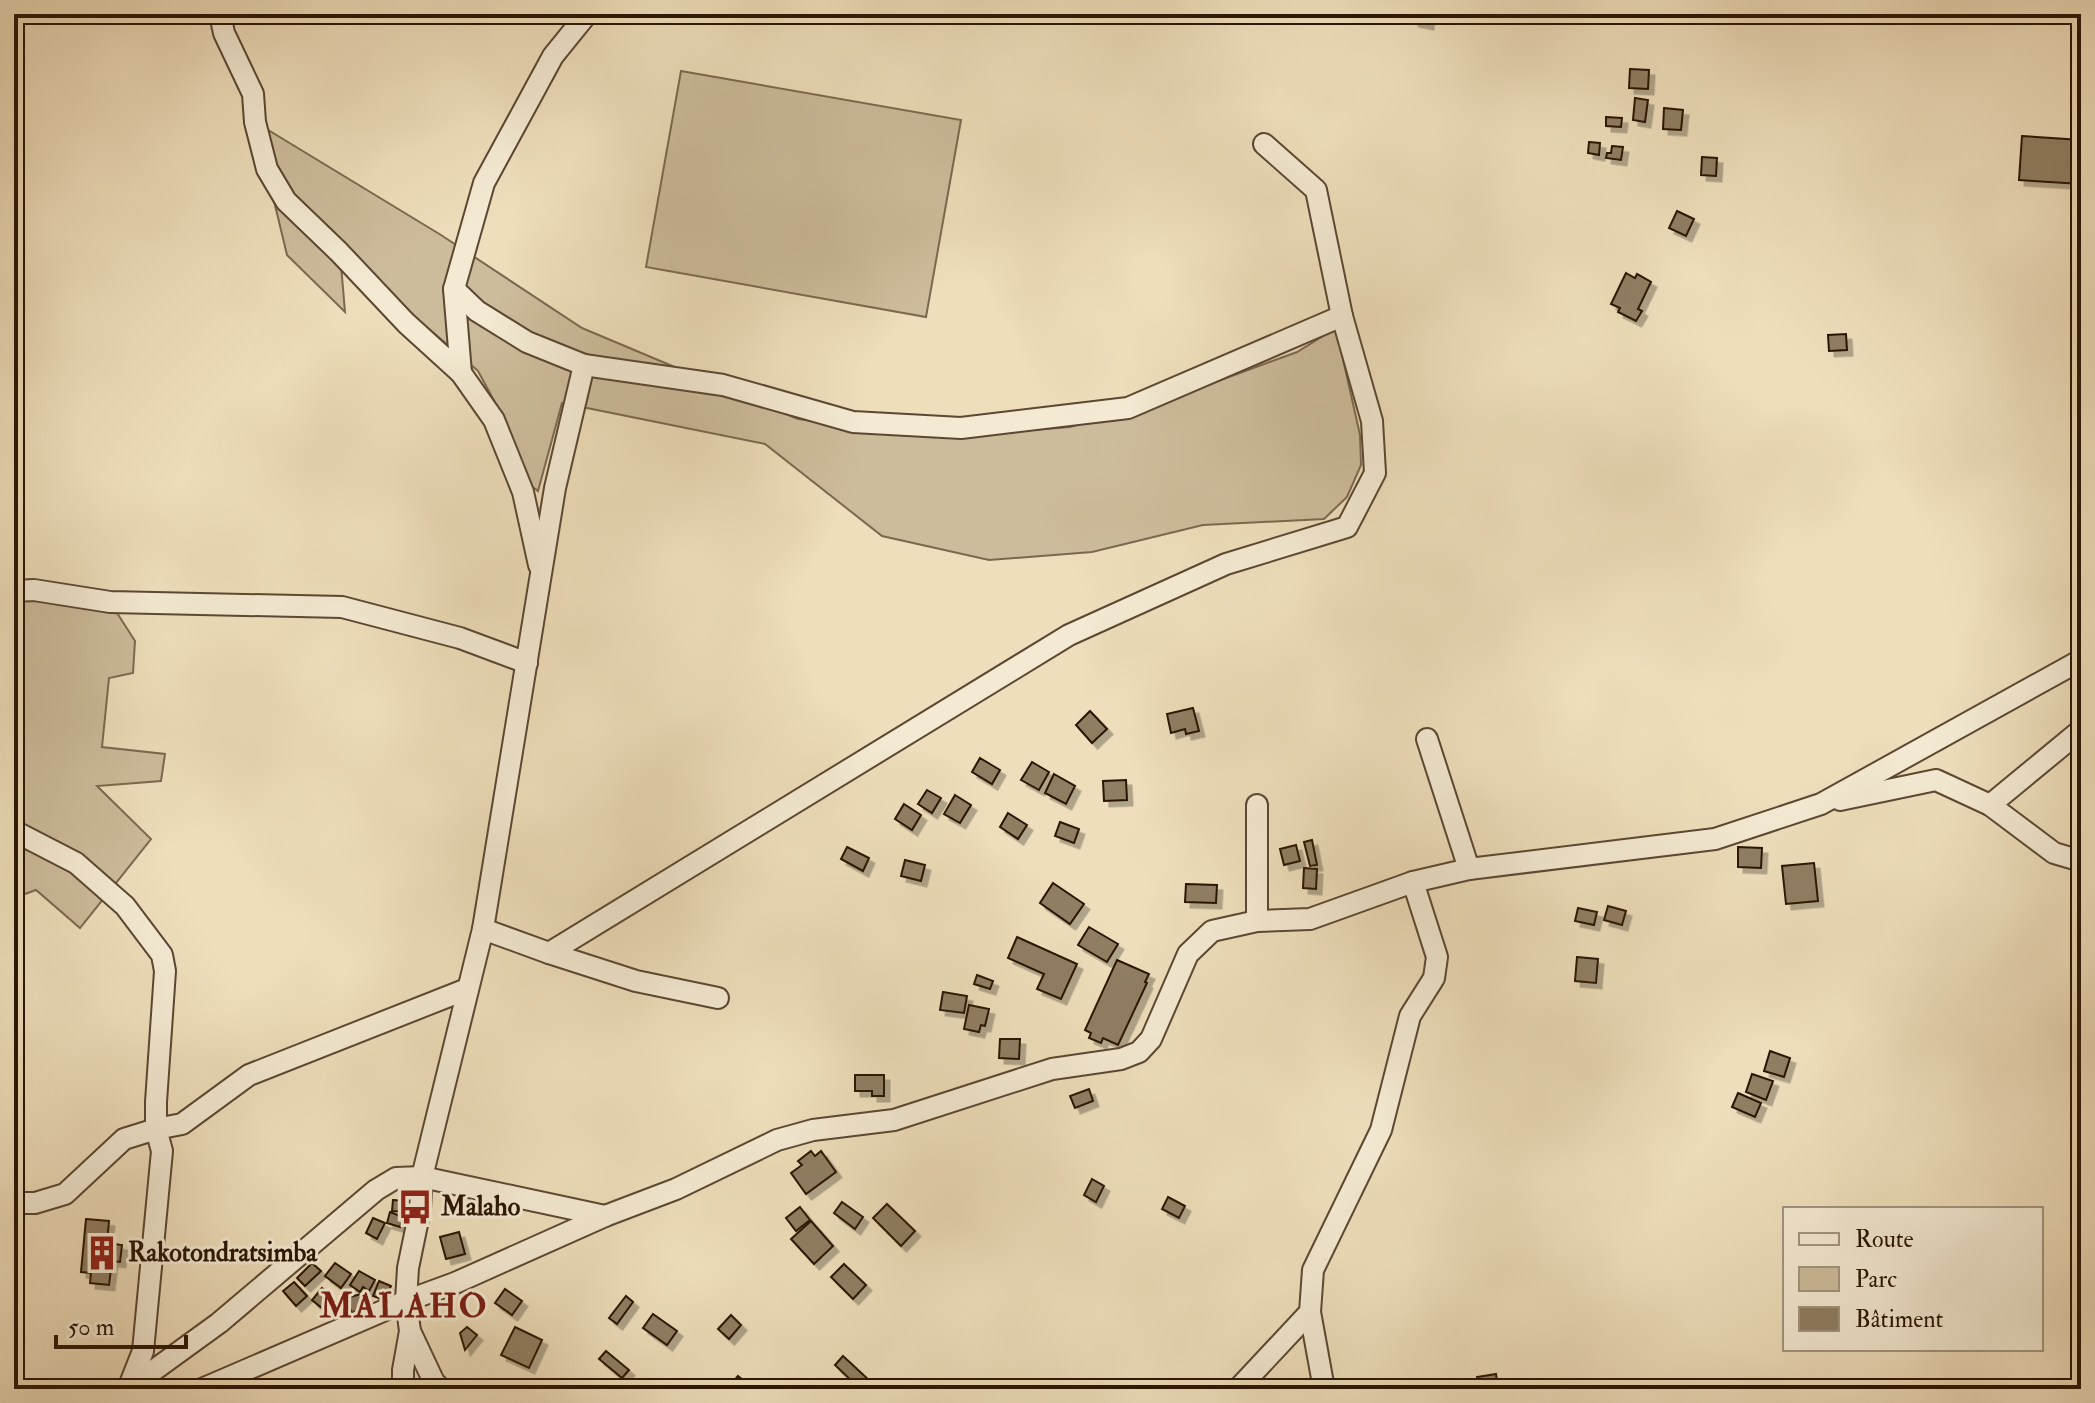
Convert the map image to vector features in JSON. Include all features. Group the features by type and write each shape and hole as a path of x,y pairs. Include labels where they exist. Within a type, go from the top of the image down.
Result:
{"street":[{"path":"220,14 224,33 253,94 255,122 267,169 286,201 406,323 461,373 494,420 523,492 541,576"},
{"path":"461,373 454,289 484,183 553,56 587,14"},
{"path":"549,953 1069,635 1226,564 1347,527 1375,473 1372,421 1342,316 1316,190 1264,144"},
{"path":"454,289 477,311 527,342 584,365 723,385 853,422 961,428 1128,408 1342,316"},
{"path":"441,1389 434,1382 410,1331 406,1301 408,1268 420,1210 422,1177 483,929 555,488 584,365"},
{"path":"14,591 34,590 110,602 342,607 460,638 527,663"},
{"path":"1821,804 2081,660"},
{"path":"1990,805 2081,730"},
{"path":"1427,739 1469,869"},
{"path":"202,1389 605,1216 676,1189 777,1140 813,1130 894,1120 1052,1069 1121,1059 1139,1052 1151,1039 1188,954 1212,931 1257,921 1310,919 1413,882 1469,869 1715,839 1821,804 1936,780 1990,805 2054,853 2081,861"},
{"path":"1257,805 1257,921"},
{"path":"14,831 76,863 125,906 162,955 165,971 156,1102 156,1129 162,1151 143,1351 128,1389"},
{"path":"1324,1389 1310,1312 1313,1270 1381,1130 1410,1016 1434,978 1437,957 1413,882"},
{"path":"483,929 636,981 718,998"},
{"path":"14,1203 35,1203 65,1194 124,1139 182,1124 249,1075 467,989"},
{"path":"128,1389 219,1323 376,1190 396,1178 422,1177 605,1216"},
{"path":"1238,1389 1310,1312"},
{"path":"403,1389 410,1331"}],"green space":[{"path":"681,71 961,120 926,317 646,267"},
{"path":"255,122 441,235 582,328 798,419 946,437 1070,427 1169,399 1297,352 1336,328 1360,435 1361,465 1347,497 1324,519 1203,525 1092,552 989,560 882,536 765,444 562,403 538,491 526,482 506,423 478,371 340,253 345,312 287,255"},
{"path":"14,591 110,602 135,641 133,673 109,678 102,747 165,754 161,781 97,786 151,839 80,928 36,890 14,898"}],"building":[{"path":"1414,14 1429,14 1428,24 1413,21"},
{"path":"1630,69 1649,70 1648,89 1629,88"},
{"path":"1635,98 1648,100 1645,122 1633,120"},
{"path":"1664,108 1683,110 1681,130 1663,129"},
{"path":"1606,117 1622,118 1621,127 1606,126"},
{"path":"2022,136 2081,140 2081,184 2019,180"},
{"path":"1589,142 1600,143 1599,155 1588,153"},
{"path":"1612,146 1623,147 1621,160 1606,158"},
{"path":"1702,157 1717,158 1716,176 1701,175"},
{"path":"1677,211 1694,219 1686,236 1669,228"},
{"path":"1626,273 1635,278 1637,274 1651,282 1638,309 1642,311 1636,321 1618,312 1620,308 1611,304"},
{"path":"1846,334 1847,350 1829,351 1828,335"},
{"path":"1193,708 1199,731 1186,734 1185,729 1171,733 1167,714"},
{"path":"1090,711 1107,729 1092,743 1076,725"},
{"path":"980,758 1000,770 992,784 972,772"},
{"path":"1032,762 1049,772 1039,790 1021,780"},
{"path":"1054,774 1075,786 1066,804 1045,793"},
{"path":"1126,780 1127,800 1104,801 1103,781"},
{"path":"927,790 941,798 932,813 918,804"},
{"path":"955,795 971,805 960,823 944,814"},
{"path":"904,804 921,815 912,830 895,819"},
{"path":"1008,813 1027,825 1018,839 1000,827"},
{"path":"1060,822 1079,829 1074,843 1055,836"},
{"path":"1312,840 1317,865 1310,866 1304,842"},
{"path":"1296,845 1300,861 1284,865 1280,849"},
{"path":"847,847 869,858 863,871 841,859"},
{"path":"1738,847 1762,848 1761,868 1738,867"},
{"path":"905,860 925,865 921,881 901,876"},
{"path":"1814,863 1818,901 1786,904 1782,866"},
{"path":"1304,868 1317,869 1316,889 1303,888"},
{"path":"1053,883 1084,904 1070,924 1040,903"},
{"path":"1186,884 1217,885 1216,903 1185,902"},
{"path":"1608,906 1626,911 1622,925 1604,920"},
{"path":"1578,908 1597,912 1594,925 1575,921"},
{"path":"1089,927 1118,944 1107,962 1078,945"},
{"path":"1017,937 1077,964 1061,999 1037,989 1044,974 1008,958"},
{"path":"1577,957 1598,959 1596,983 1575,981"},
{"path":"1117,960 1149,974 1118,1045 1103,1038 1101,1043 1089,1038 1091,1033 1085,1030"},
{"path":"977,975 993,981 990,989 974,984"},
{"path":"943,992 967,996 964,1013 940,1010"},
{"path":"969,1005 989,1009 985,1026 981,1025 979,1032 964,1029"},
{"path":"1000,1039 1020,1039 1019,1059 999,1058"},
{"path":"1770,1051 1790,1058 1784,1077 1764,1071"},
{"path":"1752,1074 1773,1081 1766,1100 1746,1092"},
{"path":"855,1075 884,1075 884,1096 872,1096 872,1091 855,1091"},
{"path":"1089,1089 1093,1101 1075,1108 1070,1096"},
{"path":"1738,1093 1761,1103 1755,1117 1732,1107"},
{"path":"811,1151 815,1156 821,1151 836,1172 806,1194 791,1173 802,1165 798,1161"},
{"path":"1092,1179 1104,1186 1096,1202 1084,1195"},
{"path":"1168,1197 1185,1206 1179,1218 1162,1209"},
{"path":"393,1200 406,1201 405,1212 392,1211"},
{"path":"842,1202 863,1217 855,1229 834,1213"},
{"path":"887,1204 915,1231 901,1246 873,1218"},
{"path":"800,1207 810,1220 796,1231 786,1218"},
{"path":"390,1212 403,1217 400,1227 387,1223"},
{"path":"373,1218 385,1223 377,1239 366,1233"},
{"name":"Rakotondratsimba","path":"86,1219 109,1221 107,1243 122,1245 120,1262 112,1261 109,1285 90,1283 91,1273 81,1272"},
{"path":"811,1221 833,1246 814,1264 791,1239"},
{"path":"459,1232 465,1254 446,1259 440,1237"},
{"path":"312,1263 321,1271 305,1286 297,1278"},
{"path":"335,1263 351,1274 341,1288 325,1276"},
{"path":"844,1264 866,1285 853,1299 831,1277"},
{"path":"359,1271 375,1280 369,1291 363,1287 360,1292 350,1285"},
{"path":"379,1281 391,1286 384,1300 373,1296"},
{"path":"294,1282 307,1296 296,1306 283,1291"},
{"path":"322,1288 333,1297 323,1309 312,1300"},
{"path":"505,1289 522,1301 512,1315 495,1303"},
{"path":"365,1293 370,1306 352,1313 346,1298"},
{"path":"626,1296 633,1302 617,1324 609,1318"},
{"path":"653,1314 677,1331 667,1345 643,1328"},
{"path":"731,1315 741,1325 729,1339 718,1329"},
{"path":"467,1327 477,1335 465,1350 460,1333"},
{"path":"515,1327 542,1340 529,1368 501,1355"},
{"path":"606,1351 629,1370 622,1378 599,1359"},
{"path":"843,1356 870,1381 863,1389 835,1365"},
{"path":"1496,1374 1498,1388 1479,1389 1477,1377"},
{"path":"738,1376 754,1389 727,1389"}],"place":[{"name":"Malaho","path":"415,1207"},
{"name":"Rakotondratsimba","path":"102,1253"}],"district":[{"name":"MALAHO","path":"404,1306"}]}
